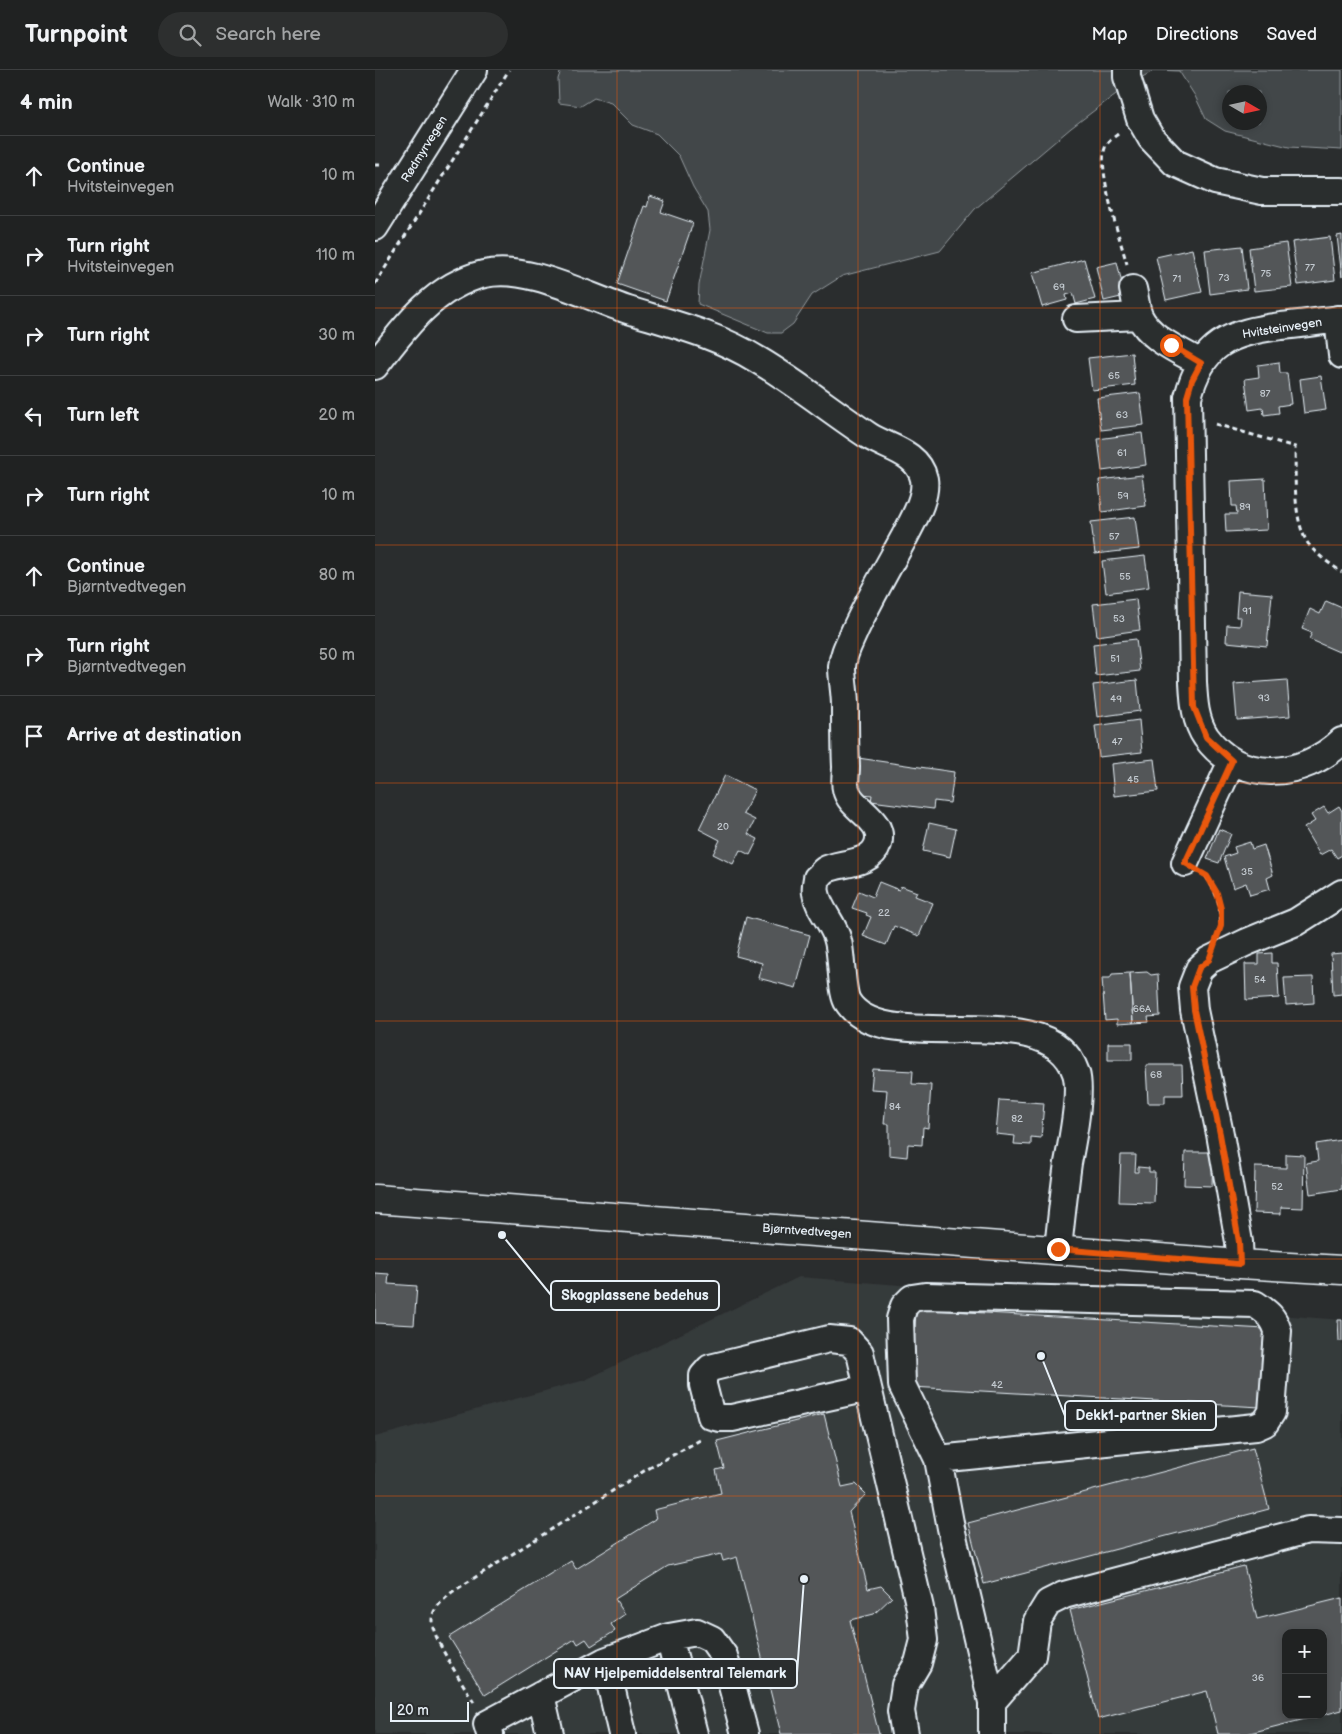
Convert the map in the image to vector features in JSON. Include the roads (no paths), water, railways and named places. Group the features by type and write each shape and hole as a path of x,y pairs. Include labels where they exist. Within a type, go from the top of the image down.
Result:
{"main road":[{"name":"Bjørntvedtvegen","path":"375,1199 1342,1270"}],"street":[{"name":"Rødmyrvegen","path":"375,227 474,70"},
{"path":"1127,70 1127,77 1140,119 1151,138 1175,162 1215,181 1262,192 1342,191"},
{"path":"375,366 415,316 437,298 463,281 485,274 505,273 530,276 725,342 758,360 872,437 901,451 913,460 924,479 924,493 915,516 861,616 845,653 842,668 845,686 846,791 855,805 871,818 877,831 878,844 869,857 826,870 817,878 815,892 820,906 837,937 847,1000 859,1013 878,1023 899,1028 968,1028 1009,1031 1047,1041 1066,1056 1076,1073 1077,1088 1075,1120 1058,1249"},
{"path":"1133,289 1139,316 1150,331 1201,363"},
{"path":"1076,319 1139,316"},
{"path":"1340,319 1342,355"},
{"name":"Hvitsteinvegen","path":"1340,319 1260,329 1237,334 1223,342 1201,363 1192,380 1187,397 1194,707 1206,737 1232,761 1261,771 1294,769 1323,757 1342,741"},
{"path":"1185,863 1232,761"},
{"path":"1240,1264 1239,1242 1220,1134 1194,1010 1192,987 1199,968 1209,960 1297,922 1342,893"},
{"path":"938,1459 1256,1427 1265,1423 1272,1412 1278,1331 1274,1320 1255,1304 925,1296 912,1298 904,1306 900,1319 902,1385 938,1459 951,1528 998,1733"},
{"path":"868,1388 732,1418 719,1418 711,1416 703,1385 703,1376 710,1368 829,1339 849,1342 860,1353 920,1608 924,1640 918,1663 905,1685 901,1710 905,1734"},
{"path":"992,1702 1032,1656 1037,1621 1048,1603 1064,1595 1307,1530 1342,1531"},
{"path":"489,1729 541,1695 605,1661 669,1637 697,1632 712,1639 724,1656 745,1734"},
{"path":"669,1637 694,1734"},
{"path":"605,1661 622,1734"},
{"path":"541,1695 550,1734"}],"place":[{"name":"Skogplassene bedehus","path":"502,1235"},
{"name":"Dekk1-partner Skien","path":"1041,1356"},
{"name":"NAV Hjelpemiddelsentral Telemark","path":"804,1579"}]}
